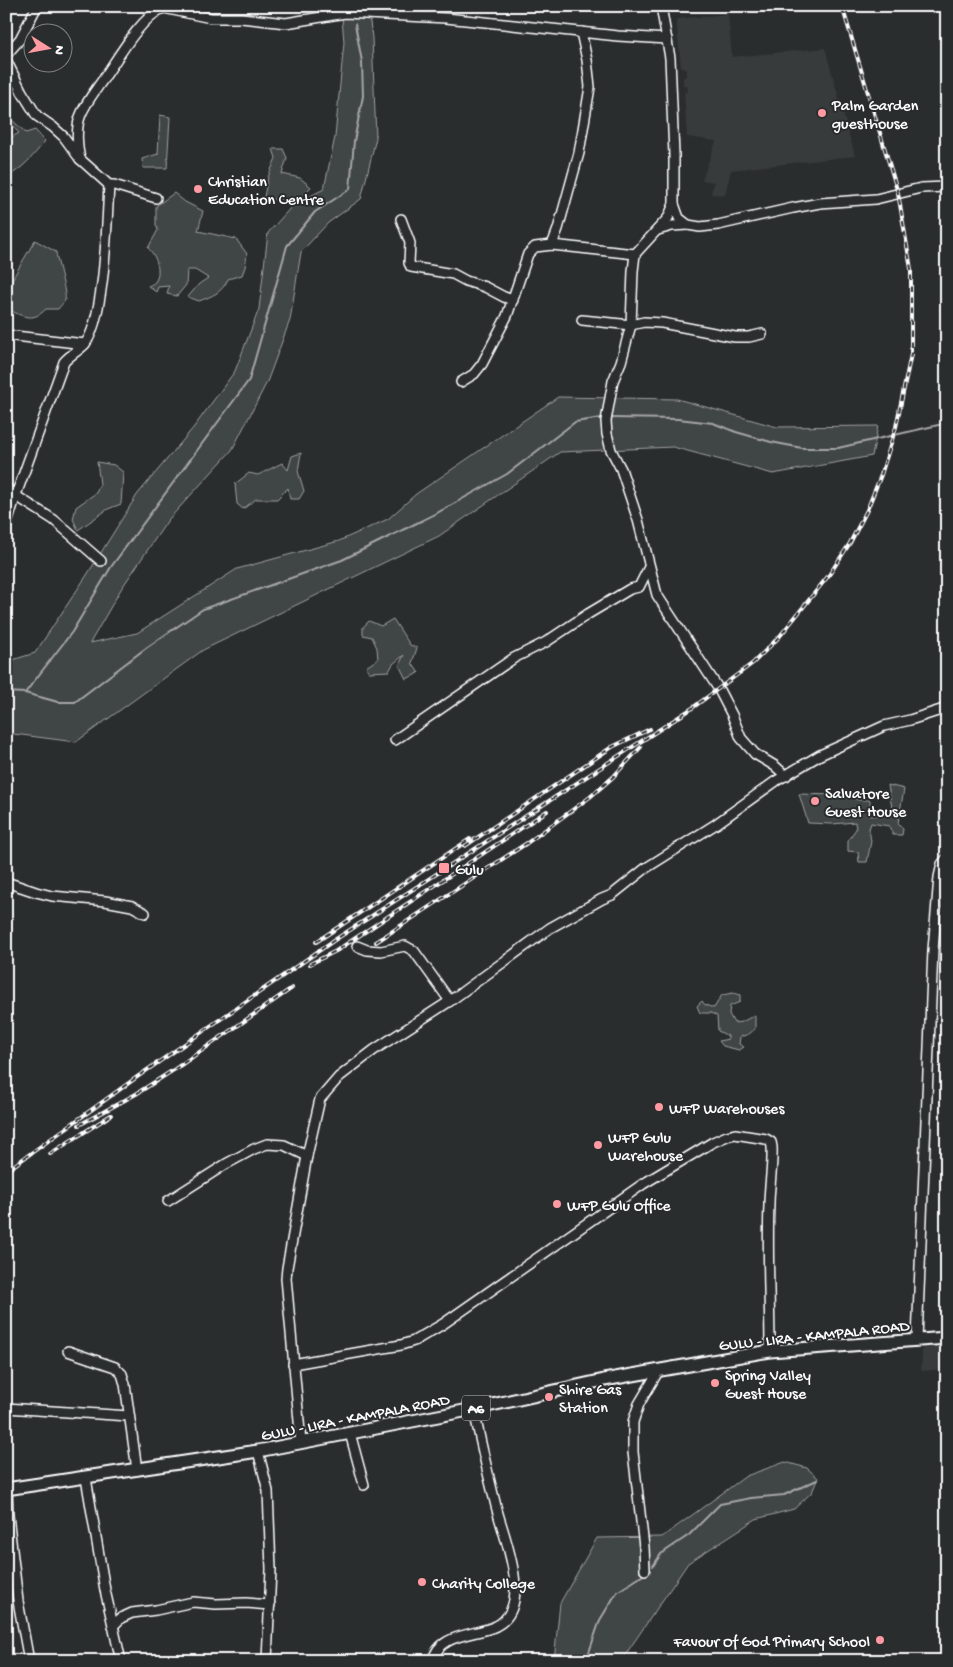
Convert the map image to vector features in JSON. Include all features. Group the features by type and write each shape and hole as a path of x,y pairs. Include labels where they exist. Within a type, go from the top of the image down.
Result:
{"main road":[{"name":"GULU - LIRA - KAMPALA ROAD","path":"7,1489 258,1451 474,1409 595,1382 770,1351 947,1338"}],"street":[{"path":"6,55 20,39 37,6"},
{"path":"661,6 670,58 674,204 679,218 688,225"},
{"path":"80,159 78,136 81,115 95,90 123,50 156,11 163,7 211,18 286,22 345,13 470,19 581,32 667,39"},
{"path":"552,246 579,153 590,87 581,32"},
{"path":"6,60 37,116 60,133 80,159 109,185 156,198"},
{"path":"6,527 64,362 85,344 94,326 104,266 109,185"},
{"path":"657,230 672,226 688,225 700,227 718,225 820,203 876,199 921,188 947,187"},
{"path":"674,204 668,218 635,254 631,325 621,362 613,381 606,421 607,434 611,450 621,469 638,520 656,595 718,688 741,738 755,754 775,766 786,776"},
{"path":"401,219 410,243 409,263 411,268 453,274 513,300"},
{"path":"461,382 474,374 482,364 507,316 528,254 535,247 552,246 635,254"},
{"path":"582,320 631,325 644,322 662,322 735,337 749,337 762,334"},
{"path":"6,335 85,344"},
{"path":"6,487 54,520 101,561"},
{"path":"639,587 649,566"},
{"path":"395,740 514,658 546,642 630,589 639,587 656,595"},
{"path":"301,1443 286,1278 307,1156 320,1099 331,1085 374,1050 450,1001 550,928 602,898 612,895 646,868 820,755 884,726 947,708"},
{"path":"917,1340 933,950 939,877 942,864 947,858"},
{"path":"6,882 36,892 70,898 105,900 132,906 145,913"},
{"path":"357,946 367,950 381,951 405,946 414,951 450,1001"},
{"path":"293,1364 401,1345 414,1341 442,1324 643,1184 718,1139 735,1134 766,1139 771,1142 772,1148 768,1290 770,1351"},
{"path":"168,1201 226,1164 267,1144 284,1145 307,1156"},
{"path":"68,1351 115,1367 122,1374 137,1470"},
{"path":"645,1570 633,1452 633,1422 639,1404 659,1370"},
{"path":"6,1408 129,1416"},
{"path":"433,1661 434,1656 447,1641 502,1622 507,1616 514,1598 513,1568 496,1508 474,1409"},
{"path":"350,1433 364,1484"},
{"path":"258,1451 268,1491 270,1569 268,1661"},
{"path":"86,1478 105,1590 121,1661"},
{"path":"7,1489 10,1535 18,1601 29,1661"},
{"path":"114,1626 121,1618 132,1613 193,1602 216,1604 246,1602 270,1605"},
{"path":"110,1608 132,1613"}],"shaded area":[{"path":"341,6 368,6 372,38 376,138 361,199 328,223 301,252 290,320 267,382 232,450 168,520 121,589 90,643 137,633 237,569 339,541 388,519 416,494 558,397 677,399 777,427 878,426 872,456 773,474 673,447 560,452 439,536 203,650 76,742 6,733 6,662 35,653 137,495 194,427 235,371 259,309 268,233 293,205 324,189 335,137 344,42"},
{"path":"728,14 732,57 825,48 855,156 731,170 725,195 711,194 714,182 702,180 716,141 687,137 684,92 688,92 687,85 683,85 686,70 681,67 676,19"},
{"path":"160,115 170,117 167,168 143,168 142,159 158,154"},
{"path":"6,119 12,120 26,133 35,130 45,141 23,166 6,177 6,136 8,143 12,137 19,133"},
{"path":"273,149 283,149 287,158 282,174 300,178 311,187 302,196 278,200 264,197 268,177 276,158"},
{"path":"174,193 185,202 203,211 198,231 236,239 247,254 242,275 228,279 220,291 199,301 188,297 199,284 208,278 195,270 187,270 186,285 177,296 167,294 169,286 158,287 156,292 148,286 155,282 158,273 156,259 148,248 158,230 156,225 156,206"},
{"path":"35,240 56,252 65,291 65,300 58,309 46,309 36,316 27,317 7,309 6,290"},
{"path":"301,453 298,471 304,491 299,499 290,499 288,488 277,499 256,499 243,509 237,504 235,484 249,473 258,475 282,463 288,470 292,456"},
{"path":"97,462 114,465 123,472 121,504 108,509 78,530 73,519 76,507 96,493 100,484"},
{"path":"393,619 410,645 417,648 412,663 419,673 406,679 399,665 404,655 393,664 389,671 369,672 366,667 378,659 377,648 372,637 363,635 363,627 369,621 381,626"},
{"path":"888,785 904,789 898,823 903,829 902,835 893,835 889,826 871,823 869,829 871,841 867,862 859,862 858,852 848,851 848,840 856,829 855,822 832,824 808,823 799,794 838,795 859,800 870,800 870,816 893,814"},
{"path":"733,993 740,995 740,1002 730,1006 729,1014 734,1023 742,1022 755,1015 755,1029 749,1034 740,1037 739,1044 744,1047 739,1050 723,1046 719,1041 728,1039 728,1036 718,1031 717,1016 711,1013 700,1013 697,1006 702,1001 705,1005 714,1008 722,995"},
{"path":"947,1335 947,1369 921,1371 923,1336"},
{"path":"785,1462 807,1468 818,1478 812,1492 794,1509 756,1519 688,1563 621,1661 554,1661 560,1603 597,1538 662,1537 746,1476"}],"waterway":[{"path":"25,693 72,632 111,567 249,380 287,246 315,212 350,189 354,141 363,96 362,62 355,24"},
{"path":"6,692 25,693 58,702 75,702 146,648 203,609 342,560 437,513 507,474 575,422 602,418"},
{"path":"610,418 678,419 713,423 771,442 802,448 838,448 947,423"},
{"path":"653,1566 661,1554 689,1535 720,1504 751,1498 784,1495 817,1480"},
{"path":"586,1661 600,1620 617,1592 642,1576"}],"railway":[{"path":"6,1171 137,1077 333,941 691,709 753,663 780,636 829,575 850,543 867,510 881,475 896,427 911,354 911,269 898,193 842,6"},
{"path":"465,846 612,747 650,729"},
{"path":"376,942 527,843 590,797 613,777 641,747"},
{"path":"310,964 336,951 547,811"},
{"path":"316,942 470,839"},
{"path":"79,1125 136,1094 175,1069 292,988"},
{"path":"50,1154 111,1115"}],"place":[{"name":"Palm Garden guesthouse","path":"822,113"},
{"name":"Christian Education Centre","path":"198,189"},
{"name":"Salvatore Guest House","path":"815,801"},
{"name":"Gulu","path":"444,868"},
{"name":"WFP Warehouses","path":"659,1107"},
{"name":"WFP Gulu Warehouse","path":"598,1145"},
{"name":"WFP Gulu Office","path":"557,1204"},
{"name":"Spring Valley Guest House","path":"715,1383"},
{"name":"Shire Gas Station","path":"549,1397"},
{"name":"Charity College","path":"422,1582"},
{"name":"Favour Of God Primary School","path":"880,1640"}]}
